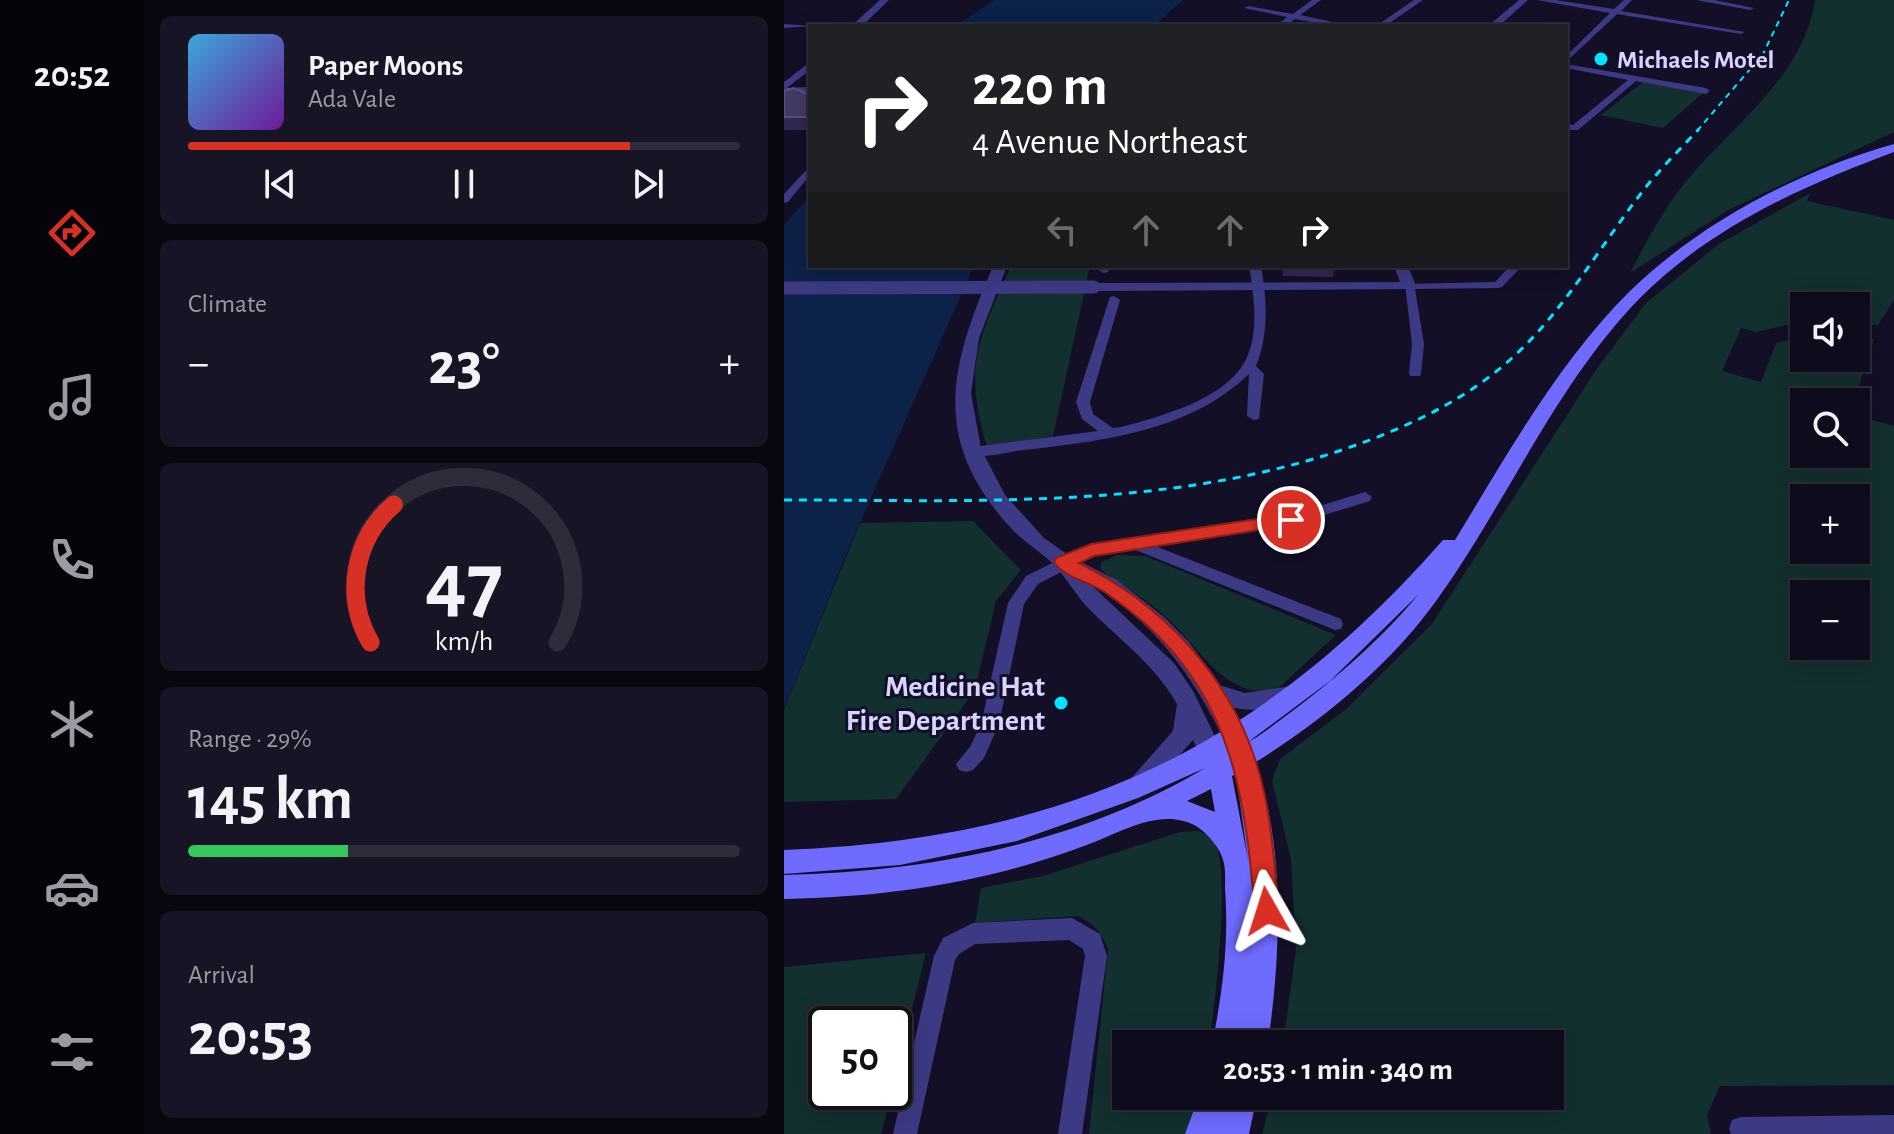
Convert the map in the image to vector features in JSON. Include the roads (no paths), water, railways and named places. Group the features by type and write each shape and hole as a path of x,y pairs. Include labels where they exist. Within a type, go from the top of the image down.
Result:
{"main road":[{"path":"790,874 873,884 957,872 1035,852 1324,703 1374,658 1416,611 1446,571 1581,362 1618,313 1650,280 1688,250 1749,214 1894,141"},
{"path":"1855,162 1894,148"},
{"path":"1240,748 1355,644 1407,592 1494,493"},
{"path":"1240,748 1261,852 1267,911 1263,983 1255,1030"},
{"path":"1214,762 1238,862 1242,936 1237,1002 1230,1030"},
{"path":"1138,798 1202,814 1218,827 1238,862"},
{"path":"1201,1134 1209,1110"},
{"path":"1233,1134 1239,1110"}],"street":[{"path":"858,24 885,0"},
{"path":"1282,24 1317,0"},
{"path":"1383,24 1419,0"},
{"path":"1495,24 1524,0"},
{"path":"1541,0 1741,32"},
{"path":"1568,61 1628,0"},
{"path":"1700,0 1750,8"},
{"path":"1248,8 1337,24"},
{"path":"784,26 808,26"},
{"path":"1568,63 1706,91"},
{"path":"784,89 808,67"},
{"path":"1571,128 1635,78"},
{"path":"784,89 808,90"},
{"path":"784,200 808,171"},
{"path":"999,268 976,322 965,366 963,405 973,452 991,493 1007,515 1063,562 1101,581 1157,623 1214,692 1240,748"},
{"path":"973,452 1132,428 1201,404 1226,390 1249,367 1254,353 1259,286 1255,268"},
{"path":"1402,268 1409,286 1418,344 1415,373"},
{"path":"784,288 1498,285 1514,268"},
{"path":"1108,431 1087,416 1083,402 1114,300"},
{"path":"1249,367 1258,374 1254,416"},
{"path":"966,764 990,724 1016,603 1032,580 1091,550 1291,520 1365,497"},
{"path":"1134,543 1335,624"},
{"path":"1063,562 1076,586 1138,640 1166,670 1188,701 1214,762"},
{"path":"1214,692 1245,702 1296,695"},
{"path":"1138,798 1184,735 1189,719 1188,701"},
{"path":"905,1134 945,956 951,946 973,934 1072,929 1092,942 1096,956 1070,1134"},
{"path":"1742,1132 1894,1127"}],"water":[{"path":"994,0 1183,0 1156,24 959,24"},
{"path":"808,198 808,268 973,268 850,545 784,709 784,225"}],"railway":[{"path":"1697,131 1763,54 1789,0"},
{"path":"784,500 1002,500 1147,491 1219,481 1289,466 1380,436 1459,398 1512,358 1549,319 1646,187 1699,129"}],"place":[{"name":"Michaels Motel","path":"1601,59"},
{"name":"Medicine Hat Fire Department","path":"1061,703"}]}
